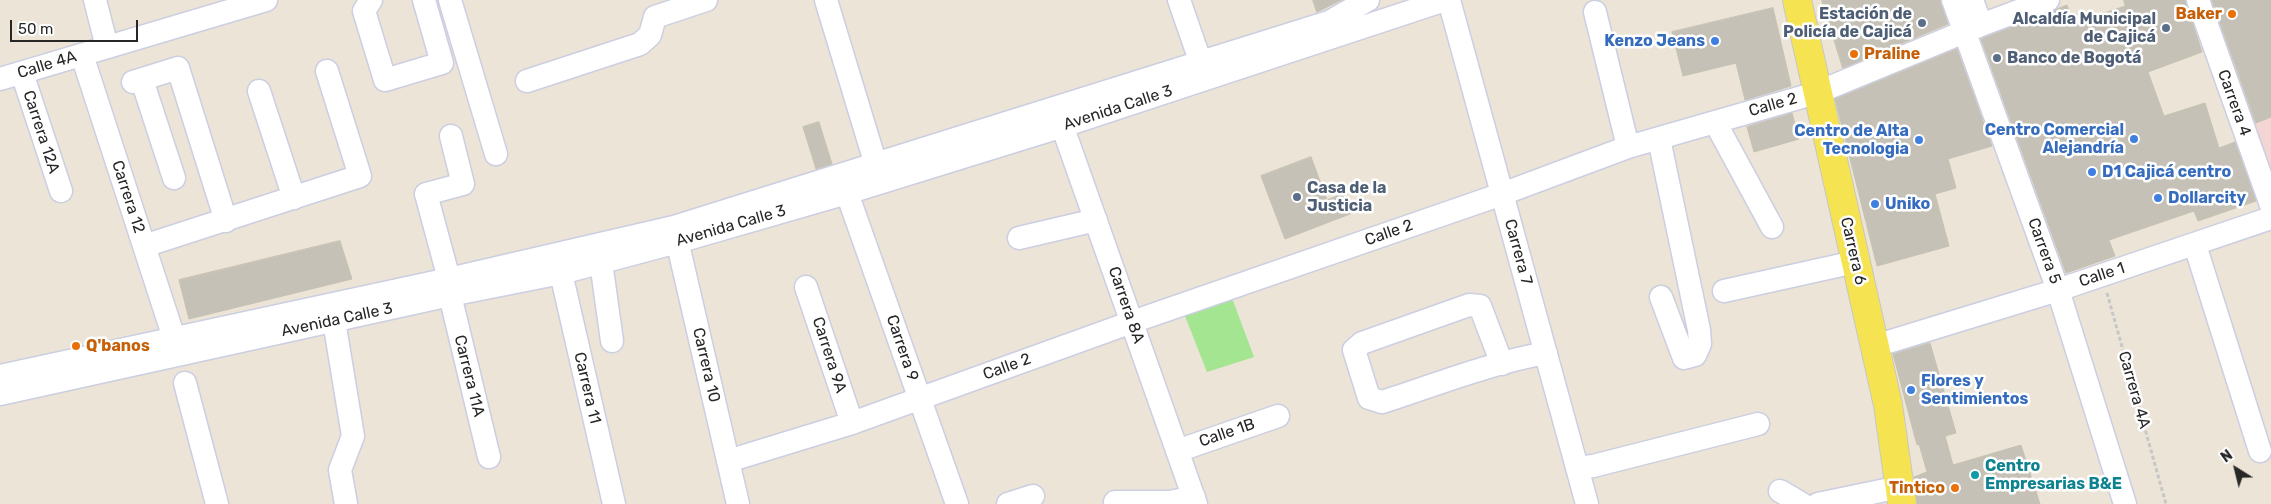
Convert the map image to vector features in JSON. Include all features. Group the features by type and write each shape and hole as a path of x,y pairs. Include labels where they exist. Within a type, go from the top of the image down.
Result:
{"main road":[{"name":"Carrera 6","path":"1797,0 1816,93 1888,405 1901,496"}],"street":[{"path":"95,0 107,47"},
{"name":"Calle 4A","path":"0,79 107,47 211,8 266,0"},
{"path":"371,0 364,11 385,80 442,63 424,0"},
{"path":"450,0 496,154"},
{"path":"526,81 640,44 650,35 651,9 706,0"},
{"path":"826,0 876,165"},
{"path":"1179,0 1203,71"},
{"name":"Avenida Calle 3","path":"1203,71 1330,22 1368,0"},
{"name":"Avenida Calle 3","path":"0,394 334,321 449,287 561,273 600,262 675,234 876,165 1059,116 1424,4 1445,0"},
{"name":"Carrera 7","path":"1450,0 1587,504"},
{"name":"Carrera 5","path":"1954,0 1973,28"},
{"name":"Carrera 5","path":"1972,0 1973,28 2125,504"},
{"name":"Calle 2","path":"728,461 852,423 1132,322 1502,194 1628,147 1816,93 1973,28 2048,0"},
{"name":"Carrera 4","path":"2198,0 2271,205"},
{"path":"1595,12 1628,147"},
{"name":"Carrera 12","path":"82,55 152,244 174,338"},
{"path":"209,166 170,180 137,81 178,68 209,166 226,221"},
{"path":"152,244 360,176 327,71"},
{"name":"Carrera 12A","path":"22,73 61,191"},
{"path":"259,91 294,198"},
{"name":"Avenida Calle 3","path":"0,376 174,338 449,287 847,193 1059,116"},
{"name":"Carrera 8A","path":"1059,116 1195,500"},
{"path":"1715,122 1772,227"},
{"name":"Carrera 11A","path":"450,136 463,184 426,194 489,457"},
{"path":"1659,139 1699,330 1700,344 1695,354 1684,358 1660,297"},
{"name":"Carrera 9","path":"847,193 957,504"},
{"name":"Calle 1","path":"1875,346 2102,276 2271,218"},
{"path":"1019,238 1096,220"},
{"name":"Carrera 10","path":"675,234 738,504"},
{"path":"2195,245 2260,451"},
{"path":"600,262 612,341"},
{"path":"1724,291 1855,262"},
{"name":"Carrera 11","path":"561,273 614,504"},
{"name":"Carrera 9A","path":"806,287 852,423"},
{"path":"1502,364 1480,306 1469,305 1460,308 1362,343 1354,350 1369,398 1382,402 1502,364 1546,353"},
{"path":"334,321 353,436 340,470 346,504"},
{"path":"185,384 217,504"},
{"name":"Calle 1B","path":"1177,451 1278,416"},
{"path":"1577,468 1602,464 1758,424"},
{"path":"1780,491 1802,504"},
{"path":"1008,504 1034,496"},
{"path":"1818,504 1901,496"},
{"path":"1115,502 1195,500"}],"path":[{"name":"Carrera 4A","path":"2102,276 2166,504"}],"shaded area":[{"path":"2271,117 2271,176 2253,124"}],"green space":[{"path":"1232,298 1254,357 1207,372 1185,316"}],"building":[{"path":"1313,0 1341,0 1317,12"},
{"path":"1822,0 1940,0 1948,24 1843,68"},
{"path":"2124,0 2185,0 2202,52 2148,72 2164,116 2205,103 2219,148 2235,142 2256,201 2198,221 2194,211 2109,240 2115,256 2066,273 1981,39 2067,5 2073,24 2125,6"},
{"path":"2212,0 2271,0 2271,117 2256,123"},
{"path":"1773,8 1791,86 1745,100 1736,63 1683,76 1672,32"},
{"path":"1957,49 1992,146 1948,159 1956,188 1935,194 1949,246 1877,266 1835,99"},
{"path":"1792,113 1799,139 1754,152 1747,127"},
{"path":"819,122 832,164 816,169 803,127"},
{"name":"Casa de la Justicia","path":"1311,157 1327,200 1342,194 1350,214 1285,239 1261,176"},
{"path":"340,241 352,279 189,319 179,280"},
{"path":"1930,343 1956,433 1945,436 1953,465 2021,445 2040,504 1917,504 1914,477 1927,472 1919,444 1917,445 1893,354"}],"place":[{"name":"Baker","path":"2232,14"},
{"name":"Estación de Policía de Cajicá","path":"1922,23"},
{"name":"Alcaldía Municipal de Cajicá","path":"2166,28"},
{"name":"Kenzo Jeans","path":"1715,41"},
{"name":"Praline","path":"1854,54"},
{"name":"Banco de Bogotá","path":"1997,58"},
{"name":"Centro Comercial Alejandría","path":"2134,139"},
{"name":"Centro de Alta Tecnologia","path":"1919,140"},
{"name":"D1 Cajicá centro","path":"2092,172"},
{"name":"Casa de la Justicia","path":"1297,197"},
{"name":"Dollarcity","path":"2158,198"},
{"name":"Uniko","path":"1875,204"},
{"name":"Q'banos","path":"76,346"},
{"name":"Flores y Sentimientos","path":"1911,390"},
{"name":"Centro Empresarias B&E","path":"1975,475"},
{"name":"Tintico","path":"1955,488"}]}
